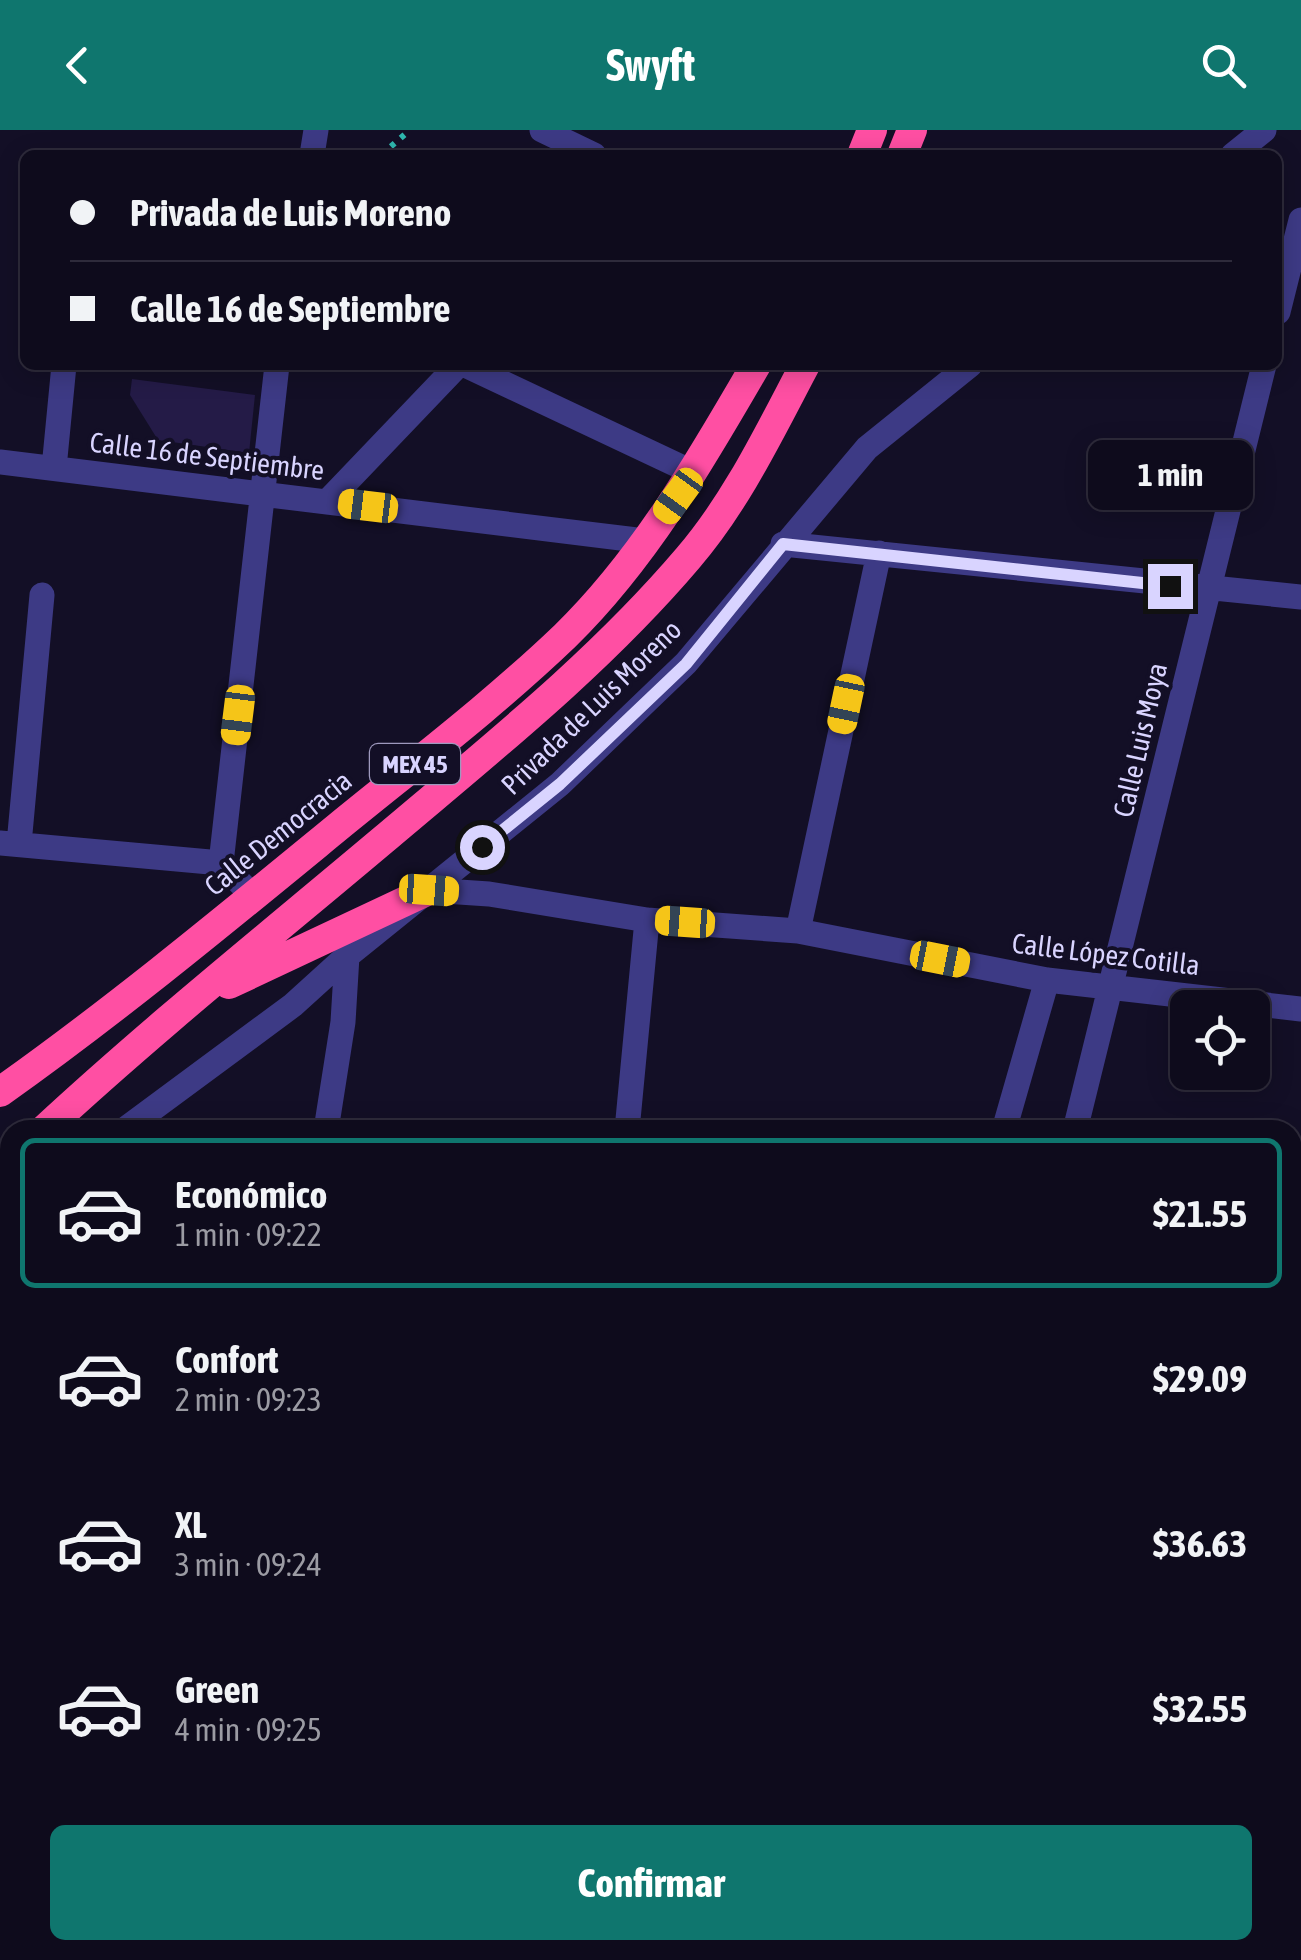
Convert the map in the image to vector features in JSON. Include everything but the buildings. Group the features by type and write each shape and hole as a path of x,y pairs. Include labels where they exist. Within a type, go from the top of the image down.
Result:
{"highway":[{"name":"Calle Democracia","path":"0,1092 66,1045 253,896 566,634 645,541 694,473 753,370"},
{"name":"MEX 45","path":"55,1120 127,1053 467,773 605,645 689,557 741,483 803,370"},
{"path":"127,1053 175,986 253,896 337,851 384,838"},
{"path":"186,1004 429,890"}],"street":[{"path":"542,130 584,150"},
{"path":"1238,150 1264,130"},
{"path":"1282,296 1301,220"},
{"path":"54,468 64,370"},
{"path":"221,863 276,370"},
{"path":"328,501 456,370"},
{"path":"472,370 694,473"},
{"name":"Privada de Luis Moreno","path":"138,1120 293,1006 347,956 560,784 686,664 867,448 964,370"},
{"name":"Calle Luis Moya","path":"1078,1120 1263,370"},
{"name":"Calle 16 de Septiembre","path":"0,462 645,541"},
{"path":"783,544 1301,598"},
{"path":"798,930 879,552"},
{"path":"42,594 10,844 221,863 253,896"},
{"name":"Calle López Cotilla","path":"429,890 489,894 647,920 798,930 1047,980 1301,1009"},
{"path":"628,1120 647,920"},
{"path":"328,1120 343,1022 347,956"},
{"path":"1007,1120 1047,980"}],"path":[{"path":"386,150 410,130"}],"route":[{"path":"482,847 560,784 686,664 783,544 1170,586"}]}
